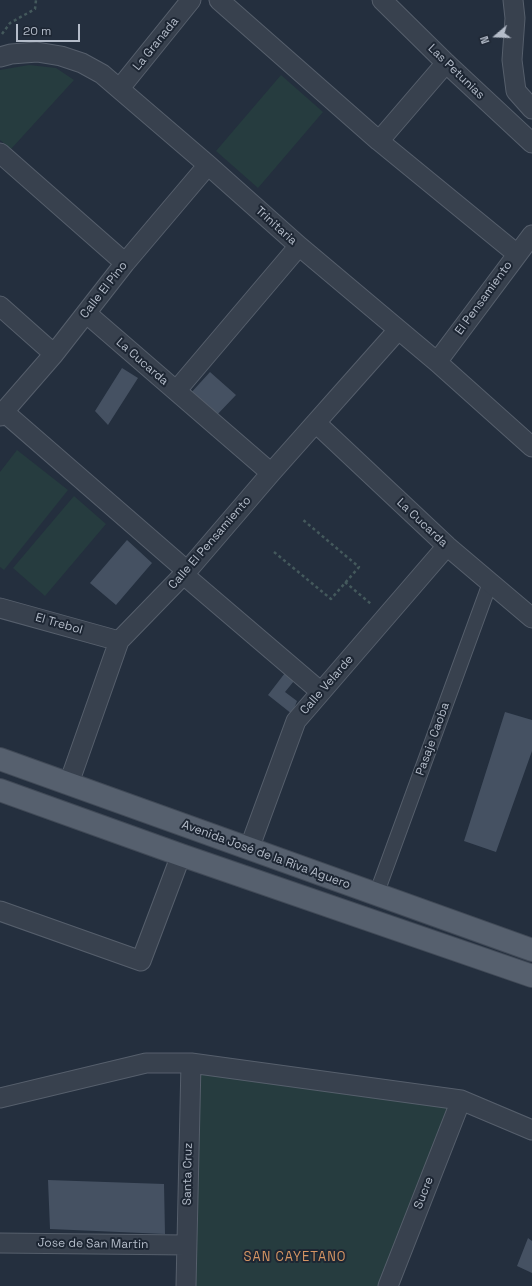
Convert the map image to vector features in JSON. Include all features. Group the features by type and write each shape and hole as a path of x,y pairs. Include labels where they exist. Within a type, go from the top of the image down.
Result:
{"main road":[{"name":"Avenida José de la Riva Aguero","path":"0,759 532,950"},
{"path":"0,790 181,855 532,976"}],"street":[{"name":"La Granada","path":"120,88 192,0"},
{"path":"219,0 379,142 516,254"},
{"name":"Las Petunias","path":"382,0 446,63 532,143"},
{"path":"513,0 515,18 512,60 516,91 532,109"},
{"name":"Trinitaria","path":"0,57 11,54 37,52 62,56 82,63 102,74 208,164 299,246 437,362 532,447"},
{"path":"379,142 446,63"},
{"path":"0,153 126,263"},
{"name":"Calle El Pino","path":"2,414 54,354 126,263 208,164"},
{"name":"El Pensamiento","path":"437,362 516,254 532,235"},
{"path":"176,391 299,246"},
{"path":"0,306 54,354"},
{"name":"La Cucarda","path":"86,313 271,473"},
{"name":"Calle El Pensamiento","path":"69,783 118,641 186,573 271,473 398,330"},
{"path":"2,414 321,692"},
{"name":"La Cucarda","path":"316,423 447,546 532,618"},
{"name":"Calle Velarde","path":"249,849 296,721 447,546"},
{"name":"Pasaje Caoba","path":"376,895 490,583"},
{"name":"El Trebol","path":"0,608 118,641"},
{"path":"0,911 141,961 181,855"},
{"path":"0,1098 146,1063 191,1063 461,1100 532,1130"},
{"name":"Santa Cruz","path":"186,1286 191,1063"},
{"name":"Sucre","path":"388,1286 461,1100"},
{"name":"Jose de San Martin","path":"0,1243 186,1246"}],"path":[{"path":"0,36 10,23 35,9 36,0"},
{"path":"274,552 331,599 358,567 302,519"},
{"path":"345,582 386,617"}],"green space":[{"path":"29,65 56,68 74,80 11,149 0,140 0,70"},
{"path":"281,75 323,112 258,188 216,151"},
{"path":"17,450 68,490 4,570 0,567 0,472"},
{"path":"74,496 106,524 45,596 13,568"},
{"path":"198,1073 448,1108 378,1286 194,1286"}],"building":[{"path":"122,368 138,378 108,425 95,411"},
{"path":"210,372 236,395 214,418 189,395"},
{"path":"127,540 152,563 116,605 90,583"},
{"path":"285,673 294,681 285,692 297,701 292,714 268,695"},
{"path":"505,712 532,720 532,751 496,852 464,841"},
{"path":"48,1180 164,1184 165,1234 50,1229"},
{"path":"528,1238 532,1241 532,1273 517,1266"}],"district":[{"name":"SAN CAYETANO","path":"295,1257"}]}
